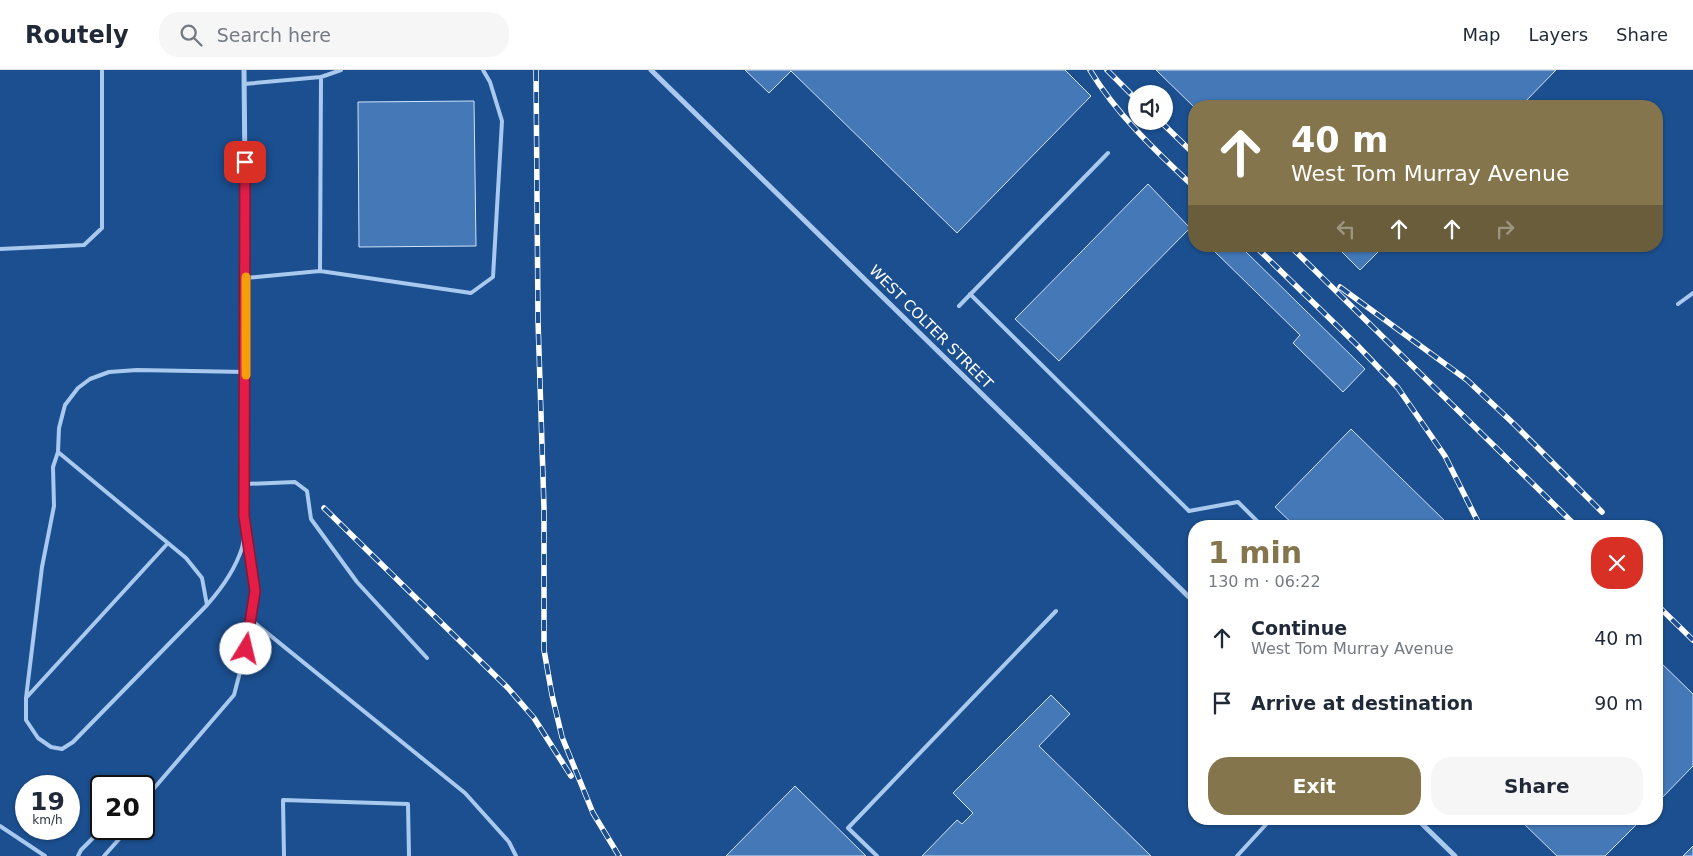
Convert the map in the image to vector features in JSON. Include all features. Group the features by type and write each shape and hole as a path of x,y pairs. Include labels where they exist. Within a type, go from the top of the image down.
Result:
{"street":[{"path":"244,70 246,278 244,516"},
{"name":"WEST COLTER STREET","path":"651,70 1188,596"},
{"path":"1423,825 1456,856"}],"lane":[{"path":"0,249 84,245 102,228 102,70"},
{"path":"244,84 321,77 341,70"},
{"path":"246,278 320,271 471,293 493,277 502,121 490,82 483,70"},
{"path":"320,271 321,77"},
{"path":"959,306 1108,153"},
{"path":"1678,304 1693,293"},
{"path":"970,294 1189,511 1238,502 1256,520"},
{"path":"244,516 242,546 235,566 222,588 73,742 62,749 51,747 38,738 26,720 26,698 42,567 54,506 53,467 58,452 59,428 65,405 78,388 90,379 109,372 137,370 246,372"},
{"path":"58,452 186,558 202,578 207,604"},
{"path":"245,484 295,482 307,491 311,519 357,582 427,658"},
{"path":"155,787 234,695 246,649 255,591 244,516"},
{"path":"26,698 168,543"},
{"path":"877,856 848,828 1056,611"},
{"path":"250,620 465,793 509,842 516,856"},
{"path":"284,856 283,800 408,804 408,856"},
{"path":"1237,856 1265,825"},
{"path":"0,826 45,856"},
{"path":"78,856 91,840"},
{"path":"104,856 118,840"}],"building":[{"path":"745,70 1065,70 1091,96 957,233 791,71 769,93"},
{"path":"1156,70 1556,70 1527,100 1188,100"},
{"path":"474,101 476,246 359,247 358,102"},
{"path":"1148,184 1188,226 1188,230 1059,361 1015,319"},
{"path":"1215,252 1246,252 1365,369 1343,392 1293,343 1300,335"},
{"path":"1342,252 1378,252 1360,270"},
{"path":"1351,429 1444,520 1289,520 1275,507"},
{"path":"1663,665 1693,694 1693,766 1663,797"},
{"path":"1051,695 1070,714 1039,746 1151,856 922,856 957,820 962,824 973,813 953,793"},
{"path":"795,786 866,856 726,856"},
{"path":"1525,825 1636,825 1605,856 1557,856"},
{"path":"1693,846 1693,856 1683,856"}],"railway":[{"path":"536,70 538,320 544,508 544,650 562,737 593,813 619,856"},
{"path":"1090,70 1125,117 1188,181"},
{"path":"1107,70 1128,91"},
{"path":"1169,130 1188,148"},
{"path":"1261,252 1357,345 1398,388 1445,456 1477,520"},
{"path":"1296,252 1570,520"},
{"path":"1340,287 1467,380 1602,512"},
{"path":"324,508 508,688 534,718 571,776"},
{"path":"1663,611 1693,640"}],"slow traffic":[{"path":"246,277 246,375"}],"route":[{"path":"245,162 246,372 244,516 255,591 246,649"}]}
